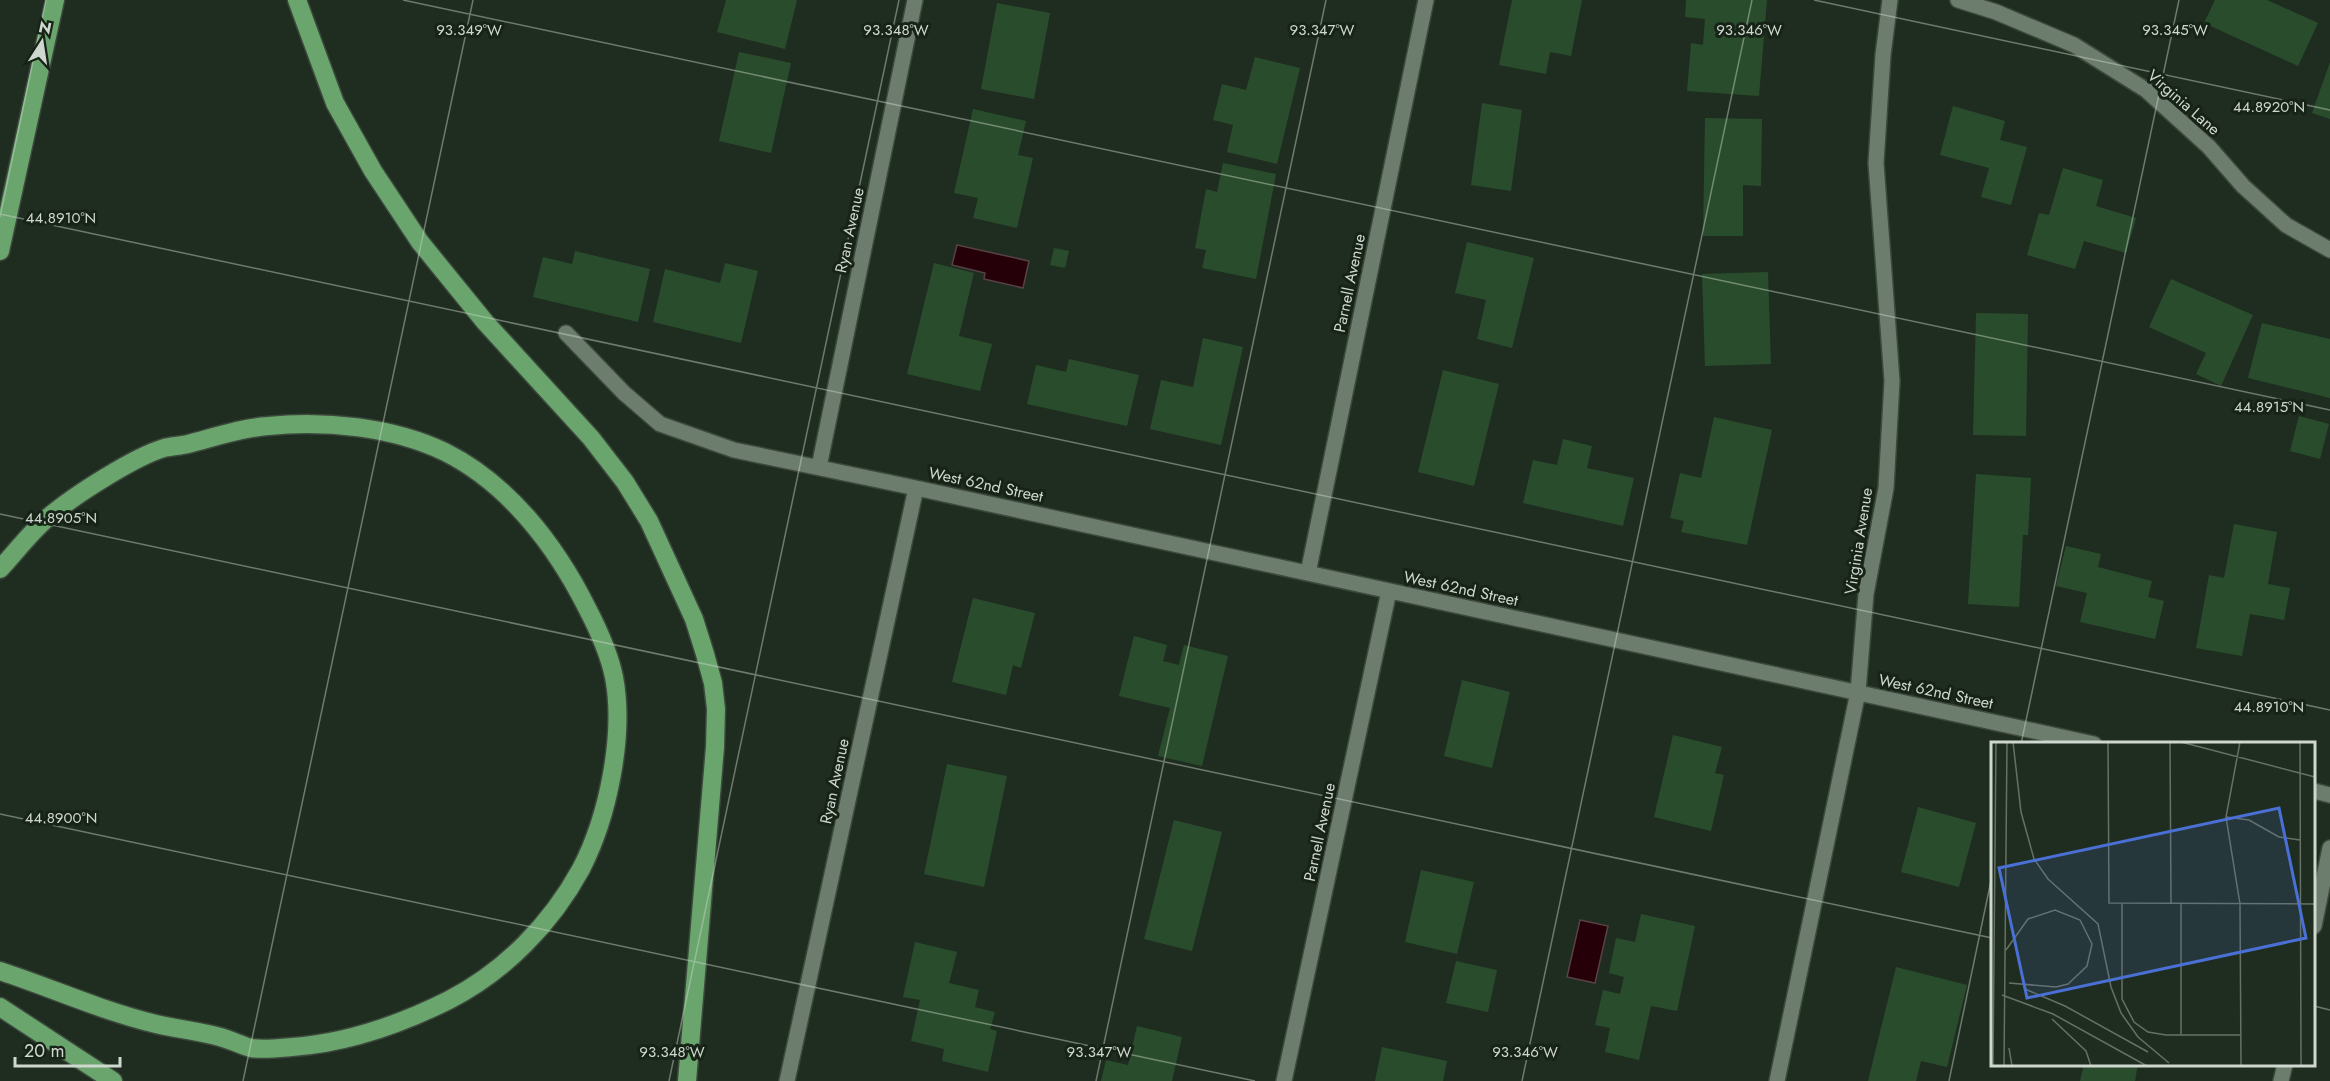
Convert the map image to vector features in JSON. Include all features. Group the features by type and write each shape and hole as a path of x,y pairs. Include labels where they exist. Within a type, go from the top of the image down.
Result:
{"highway":[{"path":"0,251 55,0"},
{"path":"297,0 335,103 373,171 420,242 443,272 485,322 591,438 625,482 663,549 694,619 713,683 716,709 715,747 687,1081"},
{"path":"0,569 49,516 104,479 163,448 275,425 321,424 401,436 446,452 470,467 511,501 541,532 572,578 595,623 614,675 616,704 613,766 609,795 599,830 581,868 557,908 512,957 488,977 461,994 408,1019 351,1039 315,1045 253,1048 223,1038 158,1025 127,1016 74,999 0,970"},
{"path":"0,1007 113,1081"}],"street":[{"name":"Ryan Avenue","path":"819,467 915,0"},
{"name":"Parnell Avenue","path":"1308,573 1426,0"},
{"name":"Virginia Avenue","path":"1777,1081 1858,692 1866,594 1886,488 1892,381 1876,163 1883,55 1890,0"},
{"name":"Virginia Lane","path":"1958,0 1996,12 2074,45 2146,90 2209,147 2243,186 2286,225 2330,250"},
{"name":"West 62nd Street","path":"566,333 624,393 660,424 734,450 2085,742"},
{"name":"Ryan Avenue","path":"787,1081 916,488"},
{"name":"Parnell Avenue","path":"1284,1081 1389,591"},
{"path":"2315,791 2330,795"},
{"path":"2315,917 2330,848"},
{"path":"2281,1081 2285,1066"}],"shaded area":[{"path":"957,245 1029,261 1023,288 984,279 985,273 952,265"},
{"path":"1580,920 1608,926 1595,983 1567,977"}],"building":[{"path":"726,0 797,0 785,49 717,32"},
{"path":"1512,0 1582,0 1571,56 1550,52 1546,74 1499,65"},
{"path":"1686,0 1767,0 1759,96 1687,91 1691,43 1703,45 1705,19 1685,17"},
{"path":"2215,0 2267,0 2318,23 2298,66 2204,23"},
{"path":"997,3 1050,13 1034,99 981,89"},
{"path":"739,52 791,63 771,153 719,141"},
{"path":"1255,57 1300,68 1277,164 1227,152 1233,125 1213,120 1222,84 1246,90"},
{"path":"2330,62 2330,119 2312,113"},
{"path":"1482,103 1522,110 1511,191 1471,185"},
{"path":"1953,106 2005,121 2000,140 2027,147 2011,205 1981,197 1989,168 1940,155"},
{"path":"973,109 1026,121 1018,155 1033,158 1017,228 973,218 978,198 954,193"},
{"path":"1705,118 1762,119 1761,186 1743,185 1743,236 1703,236"},
{"path":"1223,163 1276,174 1256,279 1202,268 1206,250 1195,248 1206,189 1217,192"},
{"path":"2063,168 2103,180 2096,206 2136,218 2126,253 2084,241 2075,269 2027,255 2039,213 2049,215"},
{"path":"1467,242 1534,258 1512,348 1477,339 1486,300 1455,293"},
{"path":"1054,248 1069,251 1065,268 1050,265"},
{"path":"575,251 650,269 638,322 533,297 543,257 572,264"},
{"path":"725,263 758,271 741,343 653,322 665,269 720,283"},
{"path":"934,263 974,273 959,336 992,344 980,391 907,374"},
{"path":"1768,272 1771,364 1705,366 1702,274"},
{"path":"2171,279 2253,315 2221,386 2196,374 2206,353 2149,327"},
{"path":"1976,313 2028,314 2026,436 1973,435"},
{"path":"2262,323 2330,339 2330,398 2248,378"},
{"path":"1203,338 1243,347 1221,445 1150,429 1161,380 1193,387"},
{"path":"1069,359 1139,375 1127,426 1027,404 1036,365 1066,372"},
{"path":"1443,370 1499,384 1474,486 1418,472"},
{"path":"2299,416 2329,424 2320,459 2290,451"},
{"path":"1714,417 1772,430 1747,545 1681,532 1684,521 1670,518 1680,473 1701,478"},
{"path":"1563,439 1592,446 1587,468 1634,478 1623,526 1523,503 1533,460 1557,465"},
{"path":"1976,474 2031,478 2028,535 2023,535 2019,607 1968,604"},
{"path":"2234,524 2277,532 2268,584 2290,588 2284,620 2250,614 2242,656 2196,648 2209,575 2224,578"},
{"path":"2066,546 2101,554 2098,567 2152,581 2148,597 2164,601 2155,639 2080,622 2087,593 2056,586"},
{"path":"973,598 1035,613 1021,668 1013,665 1006,695 952,682"},
{"path":"1134,636 1167,645 1163,661 1179,665 1184,645 1228,656 1202,766 1158,756 1170,708 1119,696"},
{"path":"1462,680 1510,692 1492,768 1444,756"},
{"path":"1673,735 1722,747 1715,773 1724,775 1711,831 1654,817"},
{"path":"947,764 1007,776 984,887 924,874"},
{"path":"1918,807 1976,823 1959,887 1901,872"},
{"path":"1174,820 1222,832 1192,951 1144,939"},
{"path":"1421,870 1474,882 1457,954 1405,942"},
{"path":"1641,914 1695,926 1677,1011 1651,1006 1639,1060 1605,1052 1610,1028 1595,1025 1603,990 1620,994 1624,977 1609,973 1616,938 1635,942"},
{"path":"915,942 957,952 949,983 979,990 975,1007 995,1012 990,1029 997,1031 988,1072 942,1061 944,1049 911,1041 920,1000 903,997"},
{"path":"1456,961 1497,970 1488,1012 1446,1003"},
{"path":"1896,967 1967,985 1947,1067 1921,1061 1916,1081 1868,1081"},
{"path":"1137,1026 1182,1037 1172,1081 1101,1081 1106,1060 1128,1065"},
{"path":"1382,1047 1447,1061 1443,1081 1375,1081"},
{"path":"2084,1066 2138,1066 2135,1081 2080,1081"}]}
